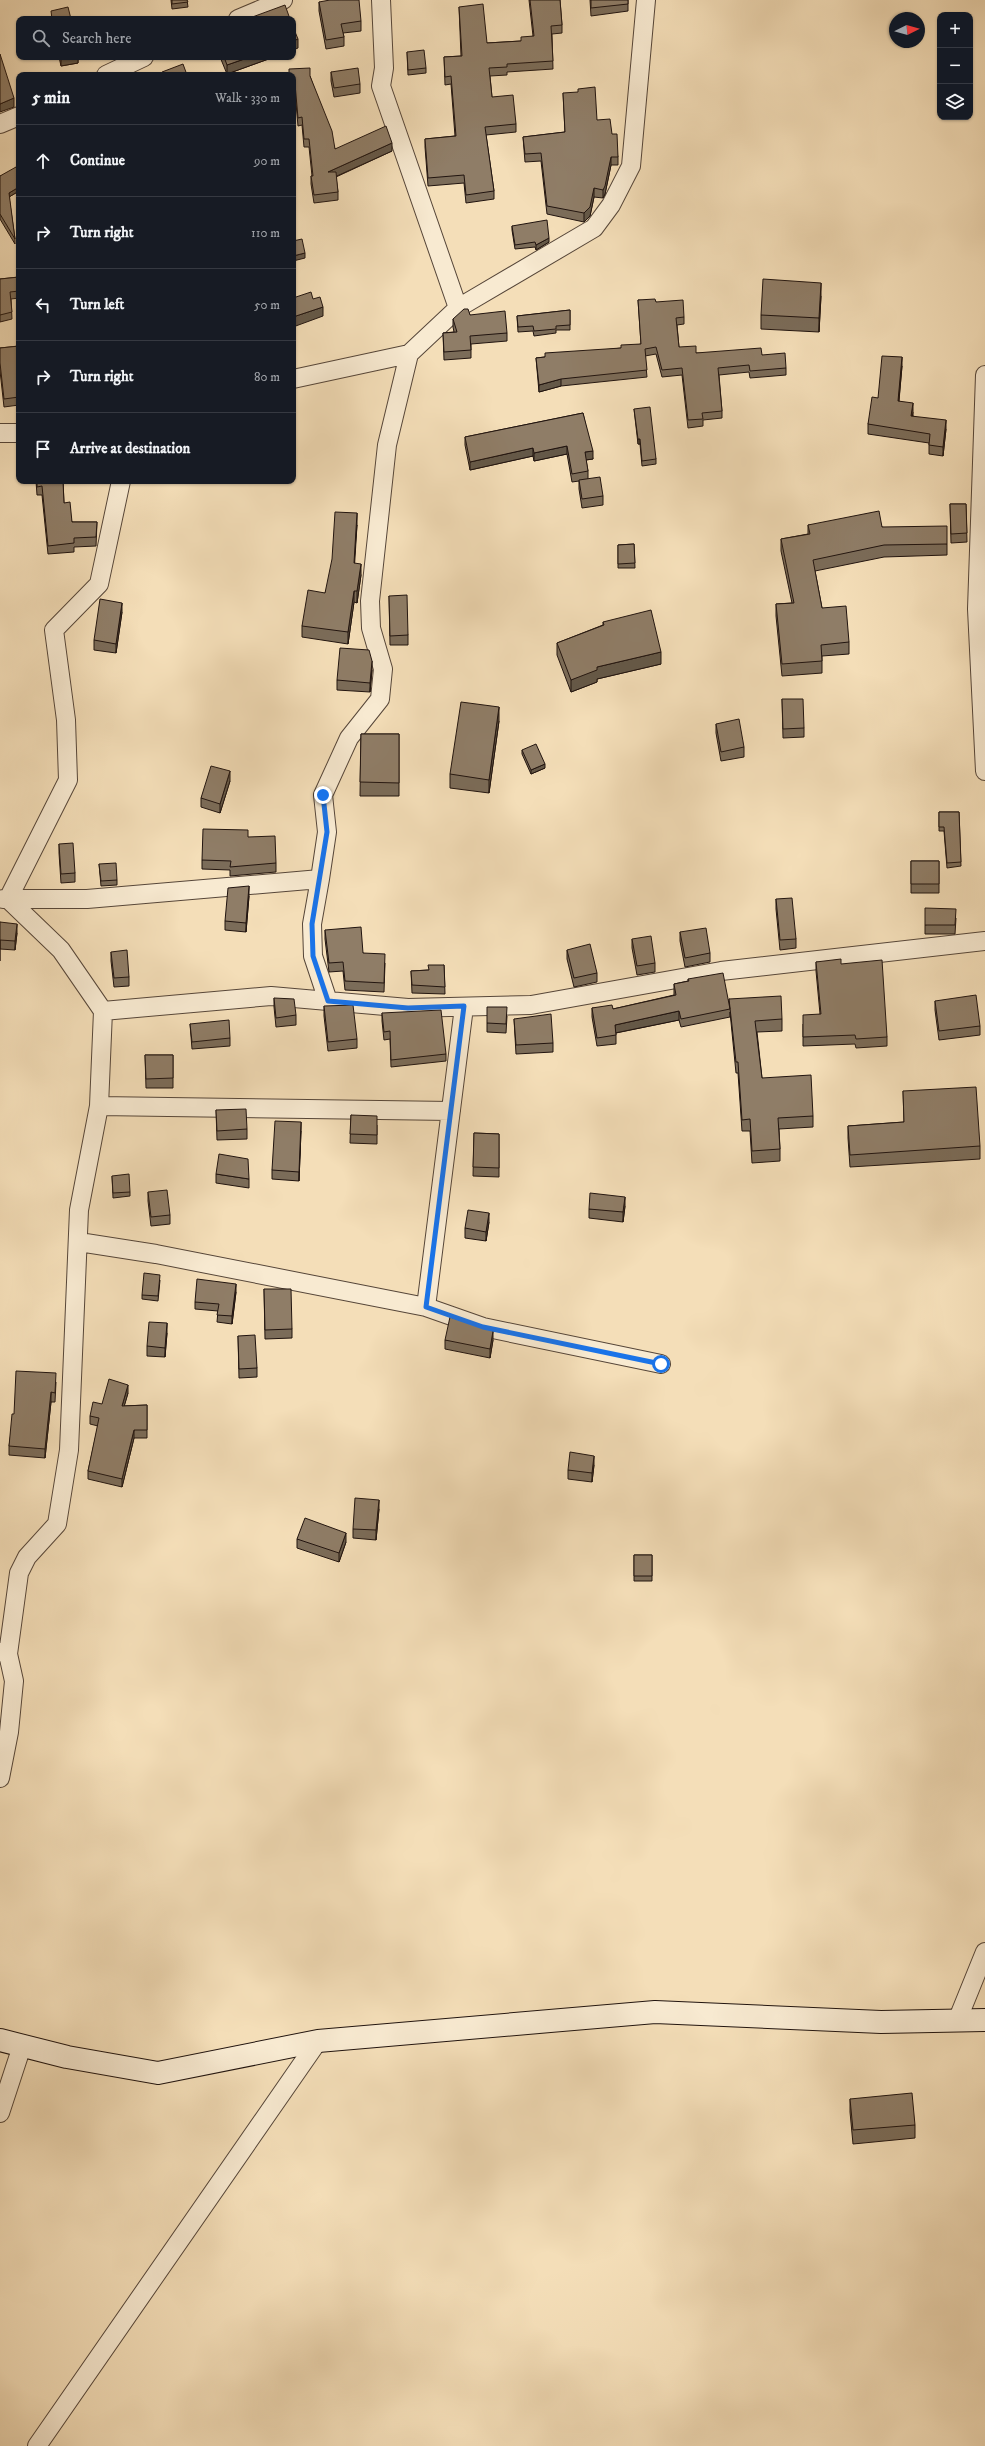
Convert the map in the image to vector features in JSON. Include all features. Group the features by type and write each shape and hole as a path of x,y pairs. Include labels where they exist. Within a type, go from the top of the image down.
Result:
{"street":[{"path":"245,16 283,0"},
{"path":"381,0 384,68 381,86 458,308"},
{"path":"296,378 410,354 458,308 594,228 611,205 630,166 646,0"},
{"path":"112,72 138,60"},
{"path":"0,124 16,117"},
{"path":"328,1001 313,956 312,924 327,832 323,795 349,738 380,699 383,669 371,628 370,601 387,445 410,354"},
{"path":"985,375 977,609 985,771"},
{"path":"0,433 16,433"},
{"path":"4,899 68,780 66,720 54,630 98,584 120,484"},
{"path":"4,899 88,899 320,879"},
{"path":"0,1778 9,1732 14,1680 4,1653 19,1573 27,1557 57,1524 69,1450 79,1242 79,1210 98,1106 104,1011 61,950 4,899"},
{"path":"104,1011 271,996 408,1008 531,1005 721,971 985,941"},
{"path":"426,1307 464,1006"},
{"path":"98,1106 451,1111"},
{"path":"79,1242 156,1254 426,1307 483,1327 661,1364"},
{"path":"957,2021 985,1952"},
{"path":"0,2040 67,2057 158,2073 318,2041 655,2012 881,2022 985,2020"},
{"path":"37,2446 318,2041"},
{"path":"0,2113 22,2046"}],"building":[{"path":"172,0 187,0 188,2 172,4"},
{"path":"330,0 359,0 361,21 341,24 344,37 326,40 319,2"},
{"path":"530,0 560,0 562,25 551,26 553,61 507,64 507,67 489,68 492,97 513,95 516,124 485,127 494,191 466,195 464,175 428,178 425,139 456,136 451,76 445,77 444,57 462,56 459,7 483,4 487,43 521,41 521,37 534,36"},
{"path":"591,0 628,0 628,4 591,8"},
{"path":"285,5 289,16 255,16"},
{"path":"68,7 70,16 52,16 51,11"},
{"path":"424,50 426,68 408,70 407,52"},
{"path":"0,54 14,98 0,104"},
{"path":"225,60 241,60 227,65"},
{"path":"183,64 186,72 162,72"},
{"path":"310,68 310,76 332,131 335,149 386,126 392,143 328,172 336,172 338,192 314,195 311,176 313,176 309,139 304,139 302,117 298,118 296,72 289,72 289,69"},
{"path":"358,68 360,84 334,88 331,72"},
{"path":"595,87 597,120 610,119 612,134 617,134 618,157 611,157 605,186 603,190 594,188 590,207 584,213 547,206 541,153 525,154 523,137 565,132 563,93 578,92 578,89"},
{"path":"16,167 16,189 9,193 15,239 0,214 0,176"},
{"path":"547,220 549,238 536,245 535,242 515,245 512,226"},
{"path":"302,239 305,253 296,255 296,240"},
{"path":"16,277 16,291 10,292 12,312 0,315 0,279"},
{"path":"763,279 821,283 819,318 761,315"},
{"path":"311,292 313,299 320,297 323,307 296,316 296,297"},
{"path":"655,299 656,302 683,300 684,317 676,318 679,347 696,346 696,353 761,348 762,355 785,353 786,368 750,371 749,365 718,368 722,411 702,413 703,419 688,420 682,368 662,370 656,347 645,349 647,370 561,379 539,385 536,358 545,357 545,353 621,348 621,345 641,344 638,300"},
{"path":"464,309 468,309 470,315 505,311 507,333 470,336 471,350 444,352 443,333 457,332 453,319"},
{"path":"570,310 570,325 556,326 556,329 534,331 533,326 518,327 517,316"},
{"path":"16,346 16,397 4,399 0,348"},
{"path":"882,356 902,357 898,401 913,403 911,416 946,420 943,447 929,445 930,434 868,424 872,397 878,398"},
{"path":"650,407 656,459 642,461 640,439 638,439 634,409"},
{"path":"583,413 593,451 585,452 588,471 572,474 567,446 534,453 533,448 470,462 465,437"},
{"path":"600,477 603,496 582,499 579,480"},
{"path":"37,484 63,484 64,503 70,502 72,522 97,522 96,537 74,538 74,543 48,546 42,486 37,487"},
{"path":"950,504 966,504 967,533 951,534"},
{"path":"879,511 882,527 947,526 947,544 884,545 813,560 822,608 846,606 849,642 821,645 822,661 782,664 776,604 794,603 781,539 810,534 808,525"},
{"path":"335,512 357,513 354,563 361,564 357,591 354,591 348,632 302,626 308,590 325,593 332,559"},
{"path":"634,544 635,563 618,564 618,545"},
{"path":"407,595 408,635 390,636 389,596"},
{"path":"100,599 122,603 116,644 94,640"},
{"path":"651,610 661,652 597,667 597,670 571,680 557,643 604,625 603,622"},
{"path":"340,648 369,650 372,661 370,683 337,680"},
{"path":"782,699 803,699 804,728 783,729"},
{"path":"461,702 499,707 489,780 450,774"},
{"path":"739,719 744,747 721,752 716,724"},
{"path":"361,734 399,734 399,783 360,782"},
{"path":"536,744 545,764 531,770 522,750"},
{"path":"211,766 230,771 220,804 201,798"},
{"path":"939,812 959,812 961,862 947,863 944,827 939,827"},
{"path":"203,829 248,830 248,837 275,836 276,863 230,867 231,861 202,860"},
{"path":"73,843 75,873 61,874 59,844"},
{"path":"911,861 939,861 939,884 911,884"},
{"path":"116,863 117,880 101,881 99,864"},
{"path":"249,886 246,923 225,921 228,888"},
{"path":"792,898 796,939 780,940 776,899"},
{"path":"925,908 956,909 955,925 925,925"},
{"path":"0,922 17,924 15,941 0,940"},
{"path":"361,927 363,953 385,954 384,983 345,981 343,962 329,963 325,930"},
{"path":"706,928 710,953 685,958 680,932"},
{"path":"651,936 655,963 637,966 632,939"},
{"path":"590,944 597,973 574,978 567,950"},
{"path":"127,950 129,977 114,978 111,952"},
{"path":"841,959 841,964 882,960 887,1037 856,1039 855,1035 803,1037 803,1015 821,1014 816,962"},
{"path":"428,965 444,965 445,987 412,985 411,971 429,970"},
{"path":"723,973 730,1009 681,1019 679,1011 615,1025 616,1035 597,1038 592,1008 612,1005 613,1009 676,995 674,984 689,981 688,979"},
{"path":"976,995 980,1026 939,1031 935,1001"},
{"path":"781,996 782,1019 755,1021 762,1078 811,1075 813,1116 778,1118 780,1149 752,1151 750,1119 742,1120 738,1062 736,1062 729,999"},
{"path":"274,998 294,999 296,1015 276,1018"},
{"path":"353,1005 357,1039 328,1042 324,1006"},
{"path":"487,1007 507,1007 506,1024 487,1023"},
{"path":"441,1010 446,1054 391,1060 390,1031 384,1032 382,1013"},
{"path":"551,1014 553,1043 516,1045 514,1019"},
{"path":"229,1020 230,1038 192,1042 190,1024"},
{"path":"145,1055 173,1055 173,1078 146,1079"},
{"path":"976,1087 980,1146 850,1155 848,1126 904,1122 903,1091"},
{"path":"246,1109 247,1129 217,1131 216,1110"},
{"path":"351,1115 377,1116 377,1135 350,1134"},
{"path":"275,1121 301,1122 299,1172 272,1170"},
{"path":"474,1133 499,1134 499,1168 473,1167"},
{"path":"219,1154 248,1159 249,1179 216,1174"},
{"path":"129,1174 130,1192 113,1193 112,1176"},
{"path":"167,1190 170,1215 151,1217 148,1192"},
{"path":"590,1193 625,1197 623,1212 589,1209"},
{"path":"468,1210 489,1213 486,1232 465,1228"},
{"path":"144,1273 160,1275 158,1296 142,1295"},
{"path":"197,1279 236,1284 232,1316 217,1315 219,1304 195,1302"},
{"path":"264,1289 291,1289 292,1329 265,1330"},
{"path":"450,1317 493,1331 490,1349 445,1340"},
{"path":"149,1322 167,1323 165,1348 147,1346"},
{"path":"255,1335 257,1368 239,1369 238,1336"},
{"path":"16,1371 56,1373 55,1393 51,1392 45,1449 9,1446 12,1414 14,1414"},
{"path":"109,1379 128,1385 122,1406 147,1405 147,1430 134,1430 122,1479 88,1471 99,1418 90,1416 93,1402 102,1404"},
{"path":"570,1452 594,1456 592,1473 568,1470"},
{"path":"355,1498 379,1500 376,1530 353,1529"},
{"path":"305,1518 346,1533 339,1553 297,1539"},
{"path":"634,1555 652,1555 652,1576 634,1576"},
{"path":"912,2093 915,2125 853,2130 850,2099"}],"route":[{"path":"323,795 327,832 312,924 313,956 328,1001 408,1008 464,1006 426,1307 483,1327 661,1364"}]}
